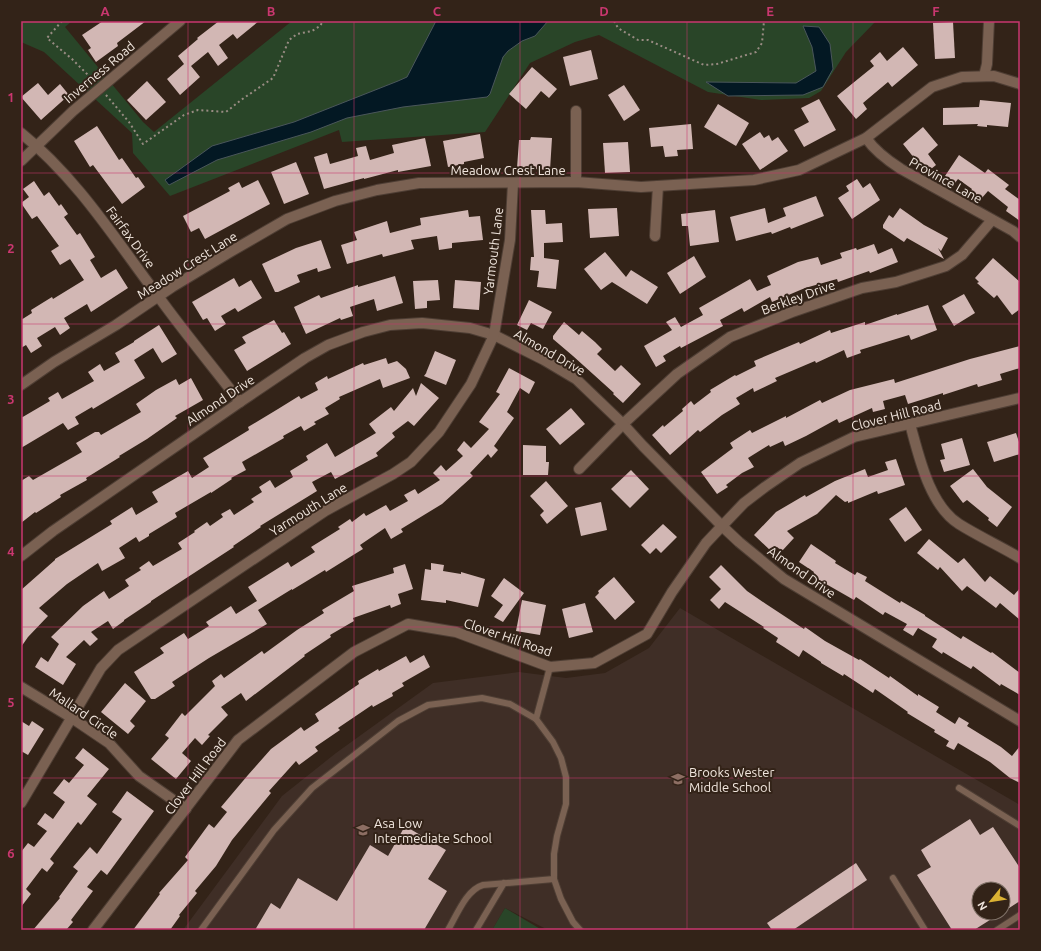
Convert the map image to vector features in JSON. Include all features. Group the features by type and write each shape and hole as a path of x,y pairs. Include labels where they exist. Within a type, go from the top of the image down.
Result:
{"street":[{"name":"Inverness Road","path":"21,161 73,111 180,21"},
{"path":"984,76 987,64 989,21"},
{"name":"Meadow Crest Lane","path":"21,385 54,362 116,325 230,252 287,219 335,201 377,190 419,183 576,182 641,187 754,180 799,170 866,138 932,87 962,77 984,76 994,76 1020,84"},
{"path":"576,111 576,182"},
{"name":"Fairfax Drive","path":"21,133 36,145 65,175 101,218 158,297 240,402"},
{"name":"Province Lane","path":"866,138 886,159 901,169 1013,232 1020,238"},
{"name":"Yarmouth Lane","path":"21,803 101,668 118,650 325,511 393,474 411,462 439,432 458,406 471,384 494,335 510,240 513,183"},
{"path":"655,236 658,186"},
{"name":"Berkley Drive","path":"579,469 623,424 677,374 730,337 792,312 862,288 896,282 946,266 962,255 992,220"},
{"name":"Almond Drive","path":"21,556 60,526 240,402 305,358 328,345 362,332 390,325 422,323 470,328 494,335 544,360 576,379 623,424 722,526 784,579 1020,722"},
{"name":"Clover Hill Road","path":"93,930 238,740 354,652 408,624 456,632 550,667 594,663 647,634 672,592 706,543 744,503 800,463 854,437 1020,398"},
{"path":"910,424 926,477 946,513 958,523 1020,558"},
{"name":"Mallard Circle","path":"21,688 72,718 109,743 139,776 186,809"}],"lane":[{"path":"536,720 550,667"},
{"path":"201,930 274,830 312,788 398,721 428,705 482,698 510,704 536,720 553,742 561,758 566,777 566,804 557,836 554,854 554,879 561,899 573,922 580,930"},
{"path":"959,788 1020,826"},
{"path":"892,878 925,930"},
{"path":"448,930 470,892 483,884 554,879"},
{"path":"476,930 504,883"},
{"path":"998,930 1020,915"}],"path":[{"path":"144,144 184,115 198,110 226,112 240,100 273,78 289,40 297,34 312,31 320,26 323,21"},
{"path":"614,21 618,28 638,40 648,40 704,65 717,64 756,52 762,43 764,21"}],"shaded area":[{"name":"Brooks Wester Middle School","path":"680,608 1020,805 1020,930 548,930 505,908 492,930 183,930 282,796 336,753 433,683 519,672 566,678 605,673 649,648"}],"green space":[{"path":"21,21 72,21 65,27 143,122 154,132 292,21 876,21 846,52 821,91 809,98 761,100 708,92 599,35 575,42 530,63 485,132 342,142 339,130 170,196 133,153 132,133 44,52 21,42"},
{"path":"505,908 542,930 492,930"}],"water":[{"path":"436,21 548,21 535,36 522,41 508,51 503,57 490,94 487,97 403,107 347,118 311,132 217,160 169,185 165,180 212,146 294,122 407,77"},
{"path":"803,26 819,27 830,44 833,69 823,87 803,95 728,96 706,82 796,83 816,71 812,47"}],"building":[{"path":"103,21 146,21 117,43 118,46 96,62 88,50 91,48 82,35"},
{"path":"219,21 259,21 237,39 233,34 219,45 228,58 218,66 208,52 191,66 200,77 180,95 167,79 184,64 178,56 198,39 197,38"},
{"path":"953,22 955,58 935,59 933,23"},
{"path":"903,47 918,65 892,87 888,82 863,103 867,109 856,119 837,96 874,66 870,61 880,52 887,61"},
{"path":"591,50 598,79 570,86 563,57"},
{"path":"532,67 557,89 549,98 541,91 526,109 509,94"},
{"path":"147,81 166,102 146,120 127,100"},
{"path":"38,83 48,95 60,84 69,95 41,120 21,97"},
{"path":"624,85 640,110 624,121 608,95"},
{"path":"819,99 836,130 804,147 794,130 809,122 801,108"},
{"path":"980,100 1011,103 1008,127 987,125 987,127 977,126 978,124 943,125 943,108 979,107"},
{"path":"718,104 749,123 736,146 704,127"},
{"path":"691,124 693,149 677,150 678,156 665,157 663,146 651,147 649,128"},
{"path":"97,126 119,160 122,158 136,178 138,177 145,187 122,204 93,165 90,167 74,141"},
{"path":"923,127 938,145 928,154 936,165 926,173 903,144"},
{"path":"760,132 764,138 769,135 772,141 778,137 788,151 760,170 742,144"},
{"path":"480,134 484,158 448,167 443,141"},
{"path":"531,137 552,138 550,170 517,168 519,140 530,140"},
{"path":"425,138 431,166 398,172 398,170 324,189 314,157 327,153 330,164 358,156 356,148 366,146 370,160 394,153 392,145"},
{"path":"628,142 630,172 605,173 603,143"},
{"path":"959,155 985,173 988,169 1009,185 1005,189 1020,200 1020,221 1006,211 1008,207 988,191 981,199 971,191 972,189 958,179 955,183 945,176"},
{"path":"296,162 309,194 284,204 271,172"},
{"path":"857,179 863,188 870,183 880,200 852,219 838,198 849,191 846,186"},
{"path":"258,180 270,204 205,239 199,228 191,232 183,216 230,191 228,188 239,182 242,188"},
{"path":"34,181 44,196 49,192 59,206 61,204 68,214 64,217 77,235 80,233 95,257 90,260 101,278 116,269 128,288 91,312 87,304 64,318 70,328 60,335 55,327 37,338 42,346 31,353 26,345 21,348 21,320 32,313 31,310 52,297 53,299 84,280 70,259 60,265 51,251 59,246 37,216 32,219 21,203 29,197 23,189"},
{"path":"816,196 824,216 791,229 790,227 772,234 771,232 736,241 730,217 765,208 768,223 786,216 783,208"},
{"path":"617,208 619,236 590,238 588,209"},
{"path":"900,208 924,225 948,238 941,251 938,248 944,259 907,238 904,242 883,228 883,225 889,215 893,218"},
{"path":"468,210 469,217 480,216 483,240 452,243 452,248 439,250 437,236 411,240 414,249 383,257 382,254 347,264 341,245 357,240 354,232 387,221 390,233 421,225 420,218"},
{"path":"531,210 545,210 546,224 562,223 563,242 544,243 544,258 559,260 556,289 537,287 539,271 530,270 531,257 534,257"},
{"path":"715,210 719,242 690,246 688,226 682,226 681,214"},
{"path":"321,240 331,268 318,272 317,268 297,275 300,282 275,292 262,264 296,248"},
{"path":"874,244 878,254 892,248 898,262 870,273 869,271 838,282 837,279 805,288 772,302 770,297 744,312 742,308 720,320 723,326 681,348 680,346 663,356 666,361 656,367 644,346 672,330 666,322 675,317 681,327 703,315 699,308 750,279 757,291 771,285 767,276 798,262 818,257 821,265 842,258 840,253 856,248 857,250"},
{"path":"605,252 626,277 631,270 658,287 647,304 612,282 601,290 584,269"},
{"path":"694,256 706,277 680,294 667,273"},
{"path":"993,258 1020,282 1020,309 1012,315 997,295 994,298 977,283 979,282 975,278"},
{"path":"395,276 403,303 377,311 374,299 350,307 353,316 341,320 340,318 306,334 294,307 319,295 321,298 358,285 358,287"},
{"path":"234,278 239,287 251,280 262,298 238,312 235,308 221,316 226,324 215,331 207,318 203,320 192,302"},
{"path":"438,280 440,300 427,301 427,308 415,309 413,281"},
{"path":"455,280 481,282 479,310 453,308"},
{"path":"964,294 975,313 954,326 942,306"},
{"path":"529,300 552,312 543,329 531,323 527,330 517,325"},
{"path":"928,305 937,330 911,340 909,335 860,350 861,353 847,358 844,350 816,363 815,361 775,378 777,381 754,392 753,388 736,398 740,404 722,415 700,432 698,430 670,455 652,435 683,411 682,409 691,401 694,405 711,392 710,390 735,375 736,376 756,366 754,361 799,342 800,344 830,330 831,333 865,322 865,325"},
{"path":"274,320 282,333 284,332 291,344 247,371 234,350 246,343 242,337"},
{"path":"564,322 579,335 582,331 595,342 602,349 597,354 615,371 621,365 641,384 623,403 613,394 614,393 553,339 553,336"},
{"path":"159,325 177,354 162,363 153,348 134,360 145,378 93,409 92,407 75,417 79,424 68,430 63,423 21,448 21,418 50,401 48,398 58,392 62,399 94,381 88,372 100,364 104,371 120,362 115,353"},
{"path":"1020,346 1020,368 1000,374 1002,380 978,387 977,384 908,404 905,395 883,401 885,409 873,412 872,408 839,423 837,419 785,446 783,441 770,447 769,445 748,458 754,467 742,473 726,485 728,487 717,494 701,472 733,448 730,443 750,430 752,433 786,416 786,418 820,400 822,403 850,390 894,379 895,383 970,359"},
{"path":"435,351 456,360 446,385 424,376"},
{"path":"386,358 388,364 397,361 406,369 410,378 383,388 380,379 339,397 340,399 325,408 329,414 314,422 316,424 304,431 301,426 283,436 284,438 242,462 246,470 231,478 232,479 211,493 175,513 177,517 149,534 149,536 139,542 136,537 119,548 125,558 102,571 98,563 67,584 39,608 48,616 28,637 21,647 21,590 55,559 112,524 110,521 132,507 136,515 158,502 152,492 188,471 192,478 209,467 203,458 249,430 248,427 299,396 301,399 318,390 315,383 327,376 328,379 363,363 364,365"},
{"path":"509,368 535,382 529,394 520,388 507,412 514,418 494,446 498,450 491,458 488,454 470,473 473,476 442,504 401,529 403,532 391,539 385,528 360,545 363,549 326,572 325,570 258,610 267,624 209,658 172,682 175,686 155,699 151,699 134,672 164,653 160,648 184,633 188,639 209,626 206,622 231,606 236,614 257,601 248,587 288,562 291,567 315,552 311,547 340,529 338,527 350,519 352,522 364,513 366,516 386,505 390,511 408,501 404,495 415,489 418,494 440,480 433,473 441,465 446,471 463,456 457,450 464,441 471,448 489,429 479,422 500,394 496,392"},
{"path":"191,378 203,400 175,416 177,418 147,439 86,478 87,480 60,495 61,497 36,513 35,512 21,523 21,481 29,476 33,480 82,452 76,443 95,432 99,432 101,435 141,412 136,404 156,390 176,379 179,385"},
{"path":"421,383 439,398 414,426 408,421 392,433 395,437 376,453 378,456 335,479 331,472 312,482 317,491 260,526 261,527 233,546 234,547 151,601 113,629 108,621 91,632 98,639 90,646 84,640 66,657 76,664 63,685 35,667 41,657 48,662 59,644 51,637 83,606 104,591 109,599 129,586 125,580 141,570 139,568 149,561 153,566 182,549 178,543 207,522 210,526 223,517 221,514 230,509 234,515 254,502 251,499 262,492 259,487 270,480 275,488 293,477 290,471 308,460 306,456 327,443 335,457 376,433 369,424 391,407 394,411 413,388 416,396"},
{"path":"571,408 585,424 560,445 546,429"},
{"path":"1016,433 1020,445 1020,454 994,462 987,442"},
{"path":"962,438 970,465 944,472 940,460 945,459 941,444"},
{"path":"523,445 546,446 546,462 549,462 548,475 523,475"},
{"path":"896,459 905,485 878,494 877,491 848,503 848,501 845,502 836,495 817,514 787,531 794,538 782,551 777,547 772,552 754,535 776,512 805,495 806,497 835,481 865,469 868,477 888,470 885,462"},
{"path":"973,469 987,487 1012,507 997,527 988,520 989,518 967,500 963,503 950,486"},
{"path":"631,470 649,489 630,508 611,489"},
{"path":"546,481 568,506 547,524 540,515 544,511 530,496"},
{"path":"601,502 607,530 581,536 575,508"},
{"path":"906,507 922,530 905,542 889,519"},
{"path":"663,524 677,537 661,553 656,548 650,554 641,545"},
{"path":"929,539 958,563 964,558 985,582 990,576 1014,595 1020,588 1020,620 1000,603 996,608 967,586 962,591 940,567 938,570 917,553"},
{"path":"811,544 836,561 835,563 855,575 857,572 867,577 865,581 900,603 901,601 925,615 961,639 963,636 991,653 992,652 1020,673 1020,695 1001,684 1000,686 973,666 971,669 943,652 942,654 932,647 937,639 918,628 913,636 903,630 907,624 885,612 883,615 856,597 854,600 812,576 814,572 799,562"},
{"path":"431,563 444,565 443,571 461,574 461,572 485,579 478,607 446,600 446,603 421,600 425,569 431,570"},
{"path":"405,564 413,589 398,594 401,604 391,608 390,605 353,618 354,621 330,635 331,637 304,655 305,656 246,701 241,693 221,707 228,715 208,735 210,736 202,745 195,738 182,753 191,761 176,779 151,759 169,738 165,735 182,713 185,716 215,686 212,681 221,674 224,678 262,651 264,654 324,613 322,610 354,591 352,586 394,573 393,568"},
{"path":"721,565 747,591 766,604 804,629 805,627 825,641 859,660 860,659 889,678 890,676 918,696 918,694 939,707 936,712 955,724 959,717 969,723 967,726 1001,747 1012,756 1020,746 1020,783 1010,778 990,762 958,743 954,750 946,746 949,741 934,732 935,730 907,713 908,712 875,689 873,693 844,674 843,676 821,663 803,650 799,657 776,642 778,638 763,628 764,627 725,602 719,609 710,600 721,589 709,577"},
{"path":"614,577 635,602 615,620 595,597 599,593 598,591"},
{"path":"504,578 524,593 503,622 494,617 503,605 491,596"},
{"path":"522,600 546,605 540,635 516,631"},
{"path":"585,603 593,632 569,638 562,609"},
{"path":"424,655 430,667 402,683 404,686 392,693 393,696 373,707 372,705 338,728 340,730 315,747 318,751 299,765 296,761 269,791 271,793 232,840 216,866 195,891 197,893 179,915 180,916 170,930 133,930 160,894 159,893 188,860 185,857 209,824 214,828 227,812 221,807 271,749 301,727 304,731 319,721 315,714 359,684 358,681 378,669 379,671 406,656 410,663"},
{"path":"125,683 146,701 130,721 135,726 128,734 101,712"},
{"path":"21,721 29,726 32,721 44,729 28,755 21,751"},
{"path":"83,748 109,769 87,796 97,804 81,825 78,822 50,859 54,863 47,872 42,868 26,889 31,894 21,907 21,852 28,843 34,847 47,831 37,824 45,813 53,819 65,802 53,793 64,779 69,783 84,765 75,758"},
{"path":"127,791 154,811 107,875 101,870 87,887 93,891 71,920 73,922 66,930 33,930 60,898 59,897 78,871 73,867 90,847 97,854 122,819 112,812"},
{"path":"970,819 980,835 993,827 1020,868 1020,901 1011,907 1011,881 971,881 971,921 988,921 974,930 952,930 917,875 931,867 921,850"},
{"name":"Asa Low Intermediate School","path":"405,826 446,850 428,879 447,891 424,930 255,930 271,903 280,909 298,878 337,901 370,845 388,856"},
{"path":"856,863 867,880 793,930 772,930 767,923"}],"place":[{"name":"Brooks Wester Middle School","path":"678,779"},
{"name":"Asa Low Intermediate School","path":"363,830"}]}
